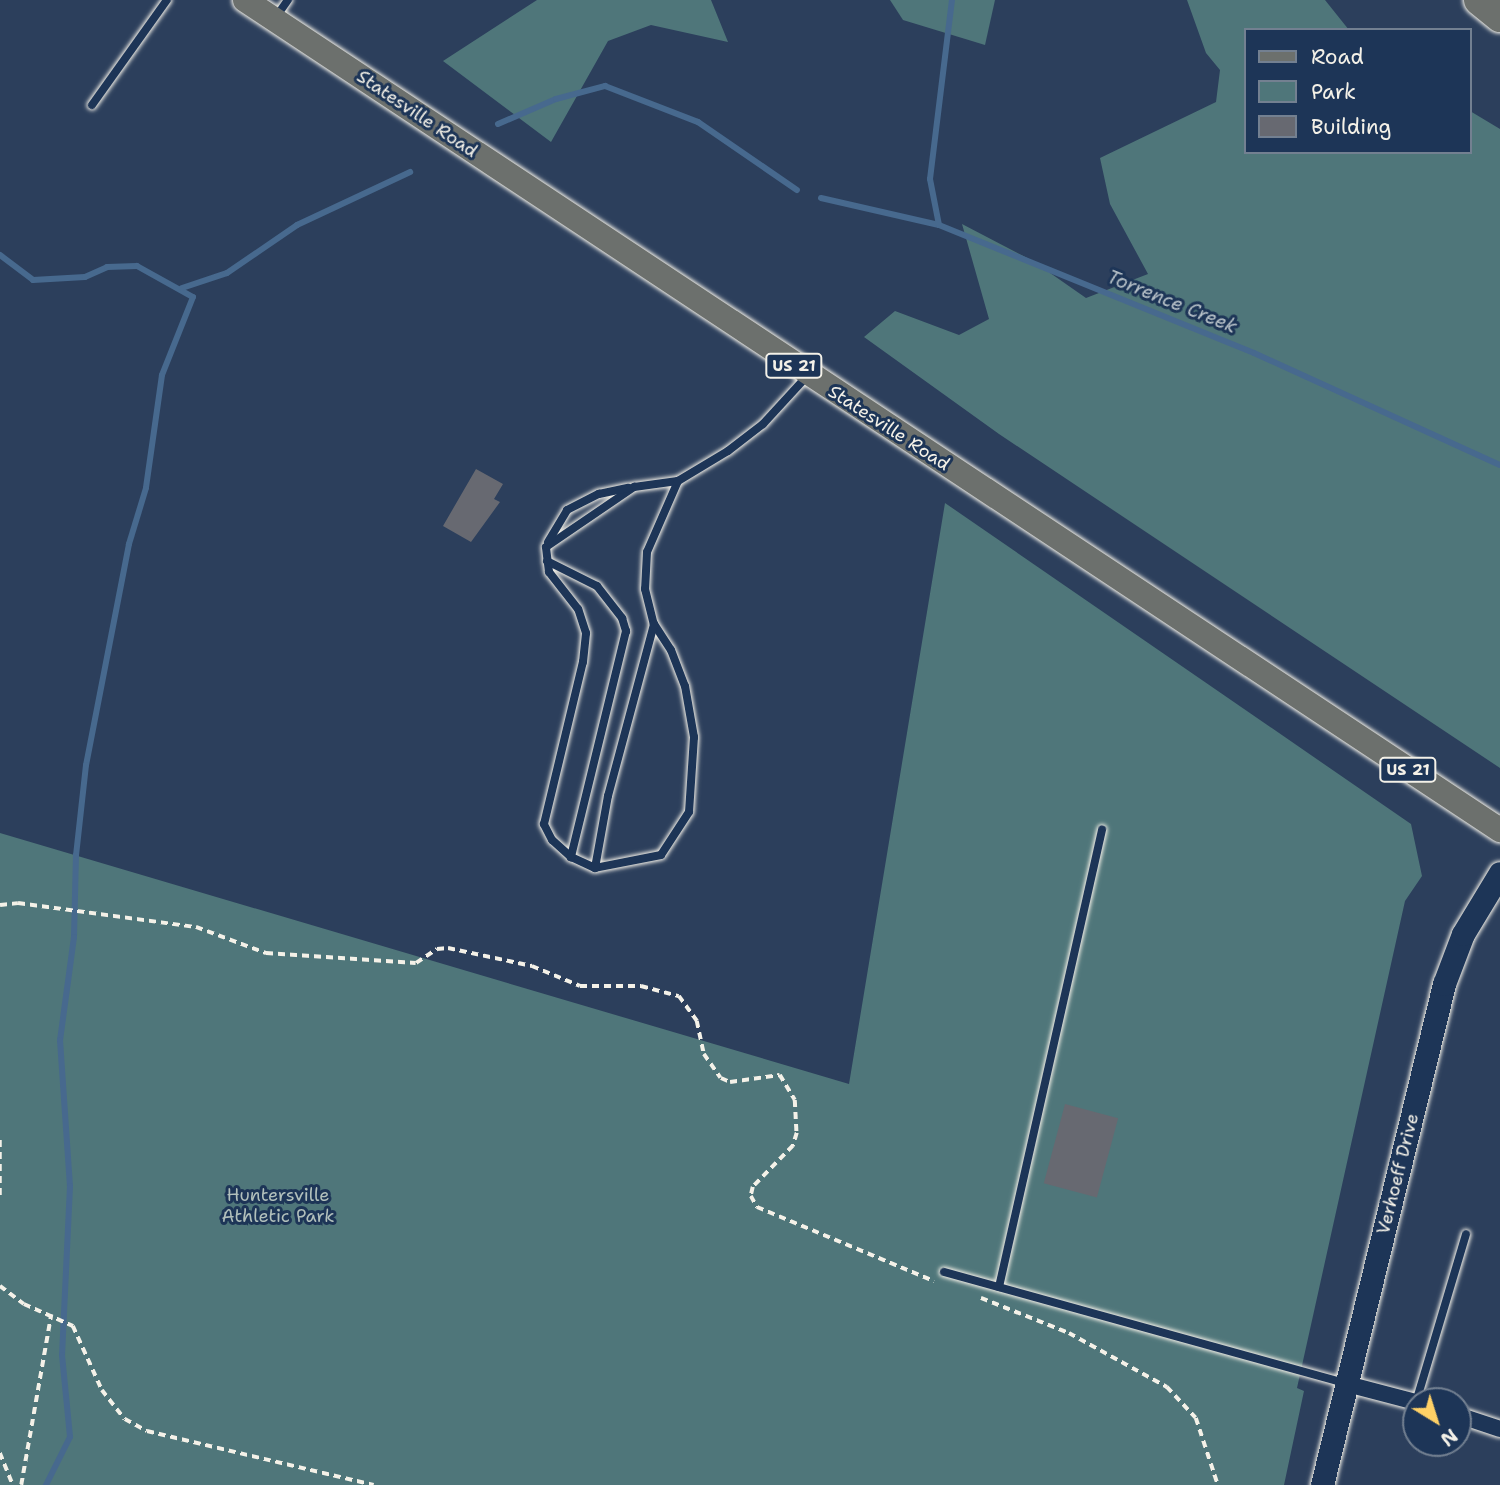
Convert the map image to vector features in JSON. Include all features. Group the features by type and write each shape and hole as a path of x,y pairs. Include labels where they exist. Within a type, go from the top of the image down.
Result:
{"main road":[{"name":"Statesville Road","path":"245,0 281,10 808,375 1500,830"}],"street":[{"name":"Verhoeff Drive","path":"1322,1485 1444,984 1463,934 1500,873"},
{"path":"1347,1384 1402,1398"},
{"path":"1472,1420 1500,1429"}],"lane":[{"path":"92,105 167,0"},
{"path":"678,481 647,552 645,589 654,624 671,650 685,686 694,737 689,812 662,855 596,868 571,857 552,840 544,824 583,662 586,633 578,608 549,572 546,547 567,510 599,494 634,486 678,481 763,424 808,375"},
{"path":"546,547 634,486"},
{"path":"547,561 597,586 622,618 626,632 571,857"},
{"path":"596,868 608,796 654,624"},
{"path":"999,1287 1102,829"},
{"path":"1420,1387 1466,1234"},
{"path":"944,1272 1347,1384"}],"path":[{"path":"0,905 62,908 197,927 266,953 416,963 448,948 532,966 580,986 641,986 679,996 697,1021 704,1054 721,1078 730,1082 780,1075 795,1100 797,1133 793,1146 753,1187 751,1196 757,1207 947,1286"},
{"path":"0,1140 0,1198"},
{"path":"0,1286 8,1296 73,1326 102,1390 125,1419 147,1431 374,1485"},
{"path":"973,1295 1069,1333 1167,1387 1196,1418 1218,1485"},
{"path":"21,1485 51,1315"},
{"path":"0,1453 12,1485"}],"green space":[{"path":"537,0 711,0 728,42 651,25 608,41 551,142 443,61"},
{"path":"890,0 995,0 985,45 903,20"},
{"path":"1187,0 1325,0 1347,28 1244,28 1244,154 1472,154 1472,112 1500,129 1500,768 999,434 864,337 895,311 959,335 989,319 962,224 1033,261 1086,298 1148,274 1110,204 1100,158 1216,102 1220,70 1206,53"},
{"name":"Huntersville Athletic Park","path":"945,503 1411,824 1422,876 1405,901 1297,1388 1304,1391 1284,1485 0,1485 0,833 849,1084"}],"building":[{"path":"476,469 503,484 494,499 500,502 471,542 443,526"},
{"path":"1065,1104 1118,1118 1097,1197 1044,1183"}],"waterway":[{"path":"939,225 930,179 952,0"},
{"name":"Torrence Creek","path":"498,124 556,99 605,86 698,122 797,190"},
{"name":"Torrence Creek","path":"182,288 227,273 297,225 410,172"},
{"name":"Torrence Creek","path":"821,198 939,225 1254,353 1500,465"},
{"path":"0,255 33,280 85,277 107,267 137,266 193,297 162,375 146,488 129,544 86,765 76,855 74,937 60,1040 70,1186 62,1355 70,1437 46,1485"}]}
